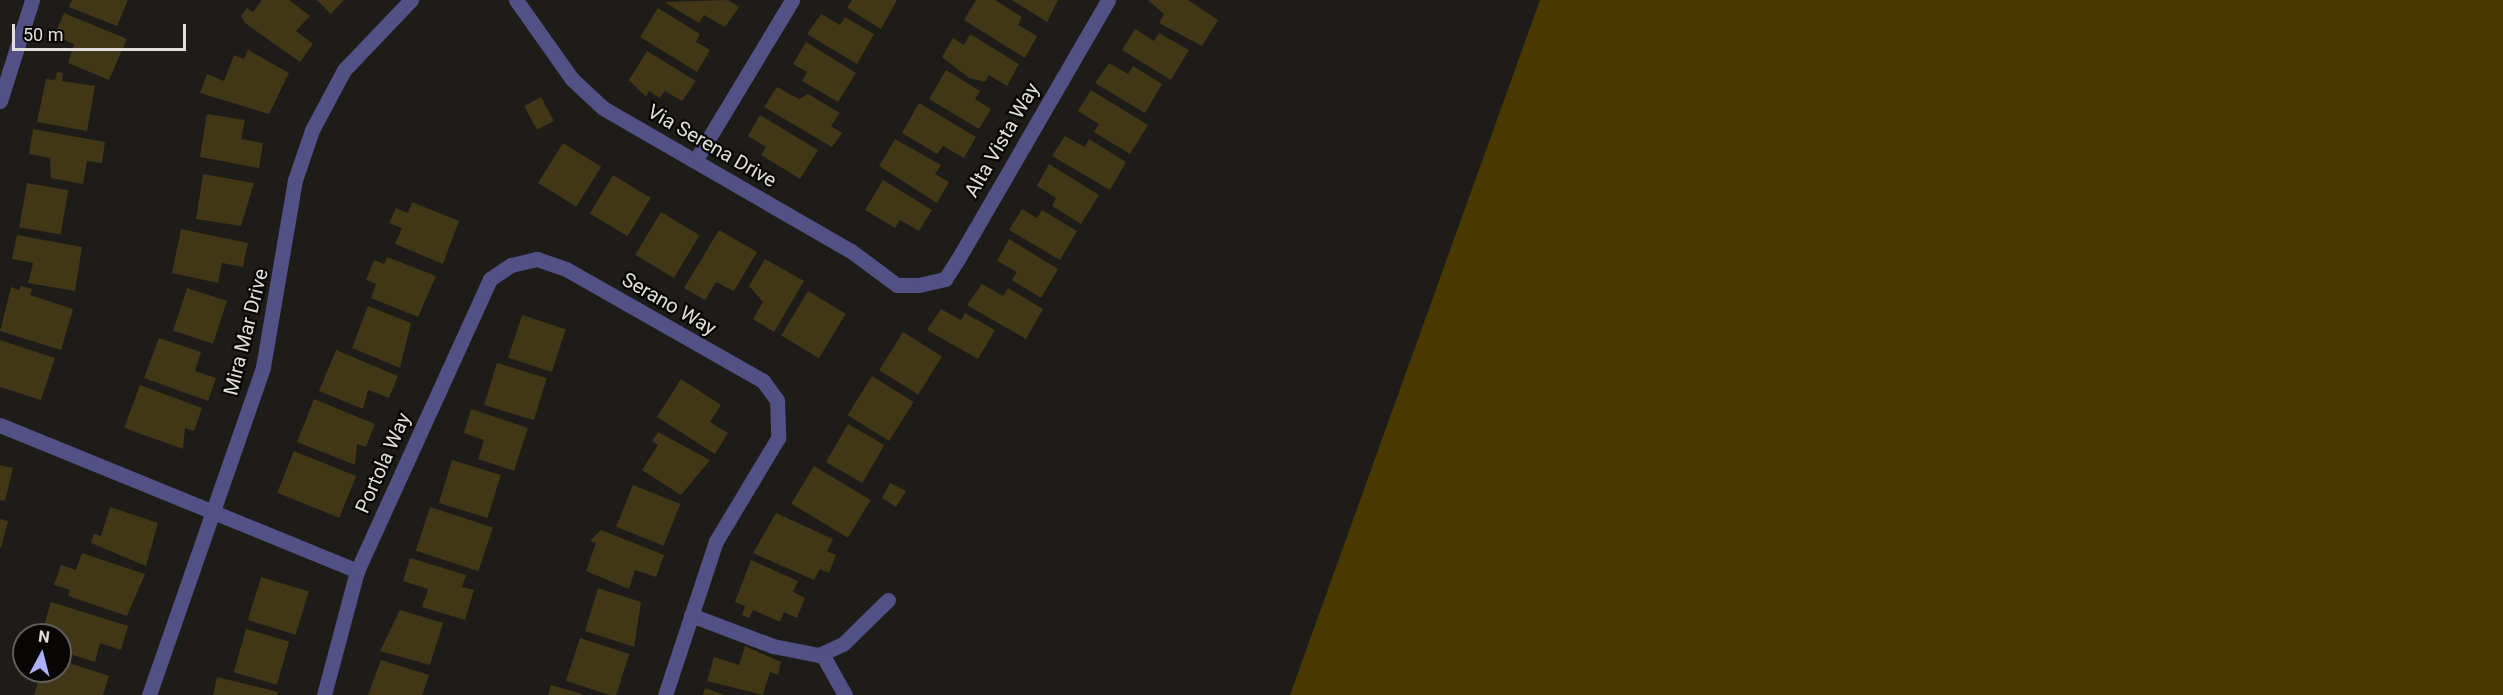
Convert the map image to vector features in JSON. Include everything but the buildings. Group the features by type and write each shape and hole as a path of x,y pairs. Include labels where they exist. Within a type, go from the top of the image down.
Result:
{"street":[{"path":"0,101 32,0"},
{"name":"Mira Mar Drive","path":"149,695 263,367 294,180 312,130 344,70 411,0"},
{"name":"Via Serena Drive","path":"516,0 572,79 595,100 851,251 897,285 919,285"},
{"path":"695,161 792,0"},
{"name":"Alta Vista Way","path":"919,285 945,279 954,266 1108,0"},
{"name":"Serano Way","path":"512,265 537,260 566,269 763,381 777,399 780,419 770,457 716,541 691,615"},
{"name":"Portola Way","path":"324,695 357,571 490,279 512,265"},
{"path":"0,425 357,571"},
{"path":"665,695 691,615 773,646 822,654 843,644 888,600"},
{"path":"822,654 845,695"}],"shaded area":[{"path":"1540,0 2503,0 2503,695 1290,695"}]}
